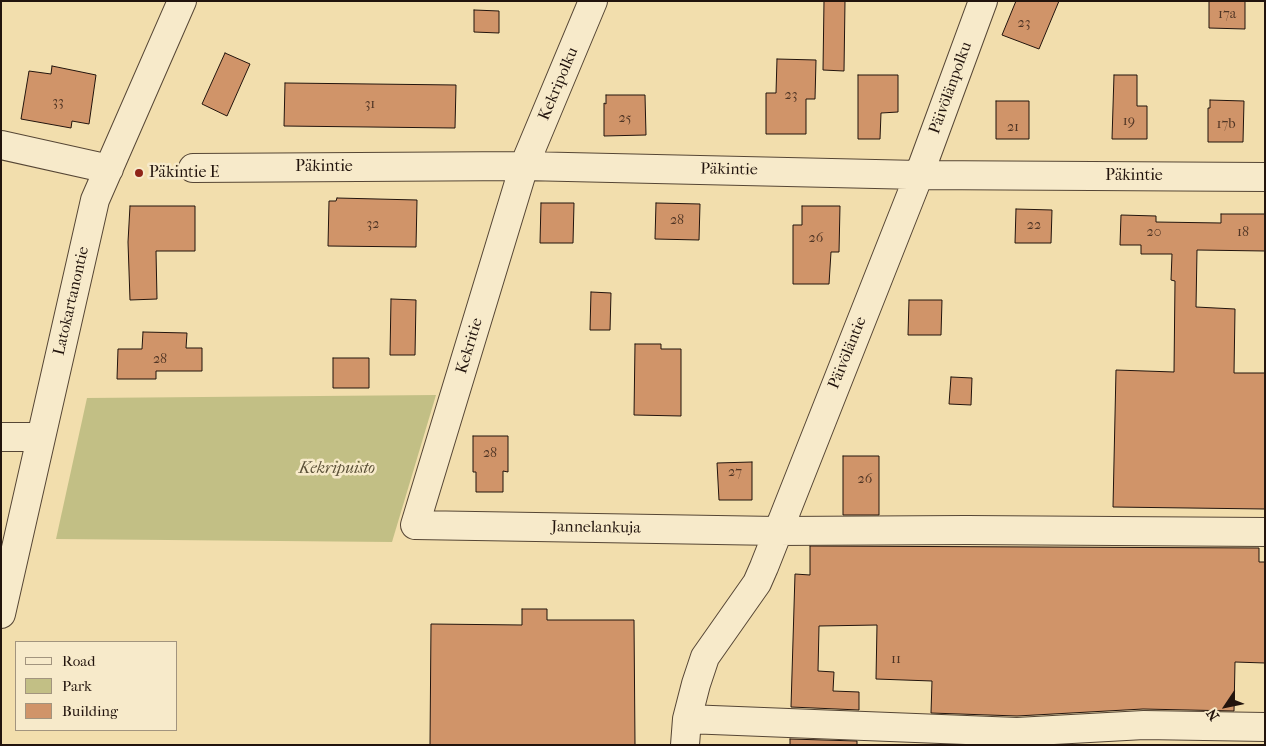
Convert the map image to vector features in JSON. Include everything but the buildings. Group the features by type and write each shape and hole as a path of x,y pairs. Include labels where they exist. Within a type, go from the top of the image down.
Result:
{"street":[{"name":"Latokartanontie","path":"1,614 94,200 182,1"},
{"name":"Kekripolku","path":"524,166 593,1"},
{"name":"Päivölänpolku","path":"919,174 983,1"},
{"path":"1,145 109,169"},
{"name":"Päkintie","path":"193,168 524,166 919,174 1265,177"},
{"name":"Kekritie","path":"415,525 524,166"},
{"name":"Päivöläntie","path":"686,732 696,684 705,657 757,583 919,174"},
{"path":"1,437 41,437"},
{"name":"Jannelankuja","path":"415,525 778,531 1265,532"},
{"path":"686,732 1017,732 1144,725 1256,727 1265,706"}],"green space":[{"name":"Kekripuisto","path":"436,395 392,542 56,539 87,398"}],"place":[{"name":"Päkintie E","path":"139,173"}]}
